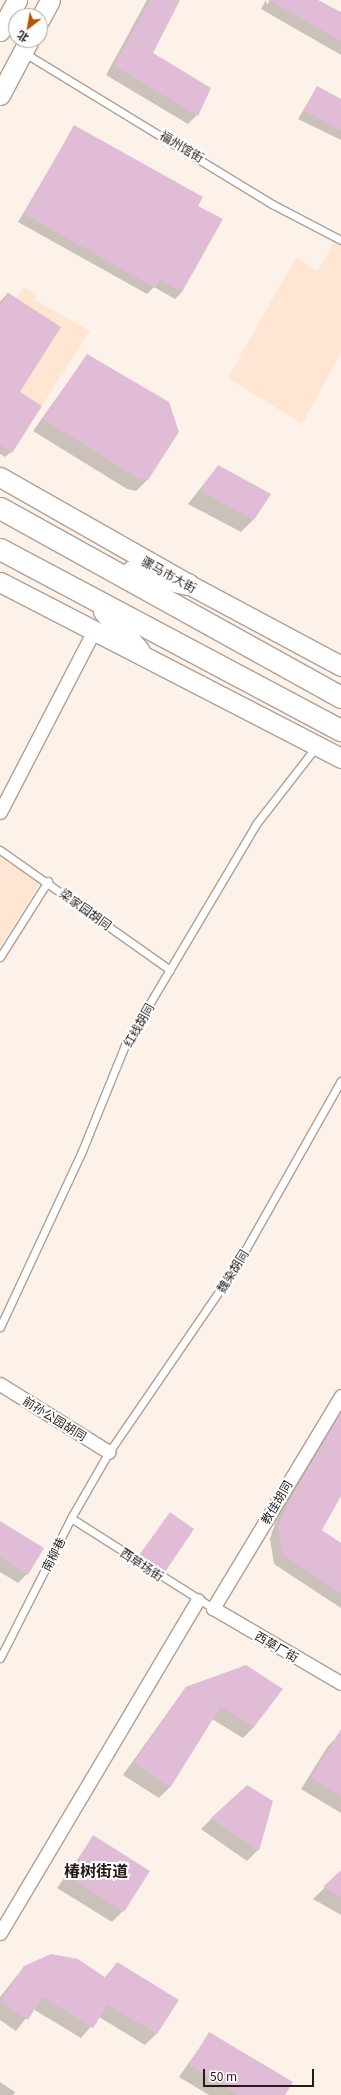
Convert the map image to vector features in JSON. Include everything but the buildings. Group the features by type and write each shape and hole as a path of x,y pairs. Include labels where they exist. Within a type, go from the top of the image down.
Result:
{"main road":[{"name":"骡马市大街","path":"0,508 108,566 341,697"},
{"path":"0,549 96,602 341,730"},
{"path":"108,566 188,584"},
{"path":"96,602 140,651"}],"street":[{"path":"0,31 17,0"},
{"path":"0,95 25,48"},
{"name":"骡马市大街","path":"0,477 188,584 341,666"},
{"path":"0,582 94,631 140,651 341,758"},
{"path":"0,812 94,631"},
{"name":"前孙公园胡同","path":"0,1384 109,1452"},
{"name":"教佳胡同","path":"213,1608 341,1396"},
{"path":"0,1933 198,1600"},
{"name":"西草厂街","path":"213,1608 341,1682"}],"lane":[{"name":"福州馆街","path":"29,48 272,204 341,240"},
{"name":"红线胡同","path":"0,1327 82,1151 125,1045 256,824 317,746"},
{"name":"梁家园胡同","path":"0,850 48,881 170,970"},
{"path":"0,957 48,881"},
{"name":"魏染胡同","path":"109,1452 235,1268 341,1081"},
{"name":"南柳巷","path":"0,1658 71,1518 109,1452"},
{"name":"西草场街","path":"71,1518 198,1600 213,1608"}],"shaded area":[{"path":"334,242 341,245 341,353 302,424 228,378 296,257 318,271"},
{"path":"24,287 37,294 35,300 90,331 12,453 0,445 0,302 7,292 17,298"},
{"path":"0,856 41,881 0,947"}],"district":[{"name":"椿树街道","path":"96,1870"}]}
